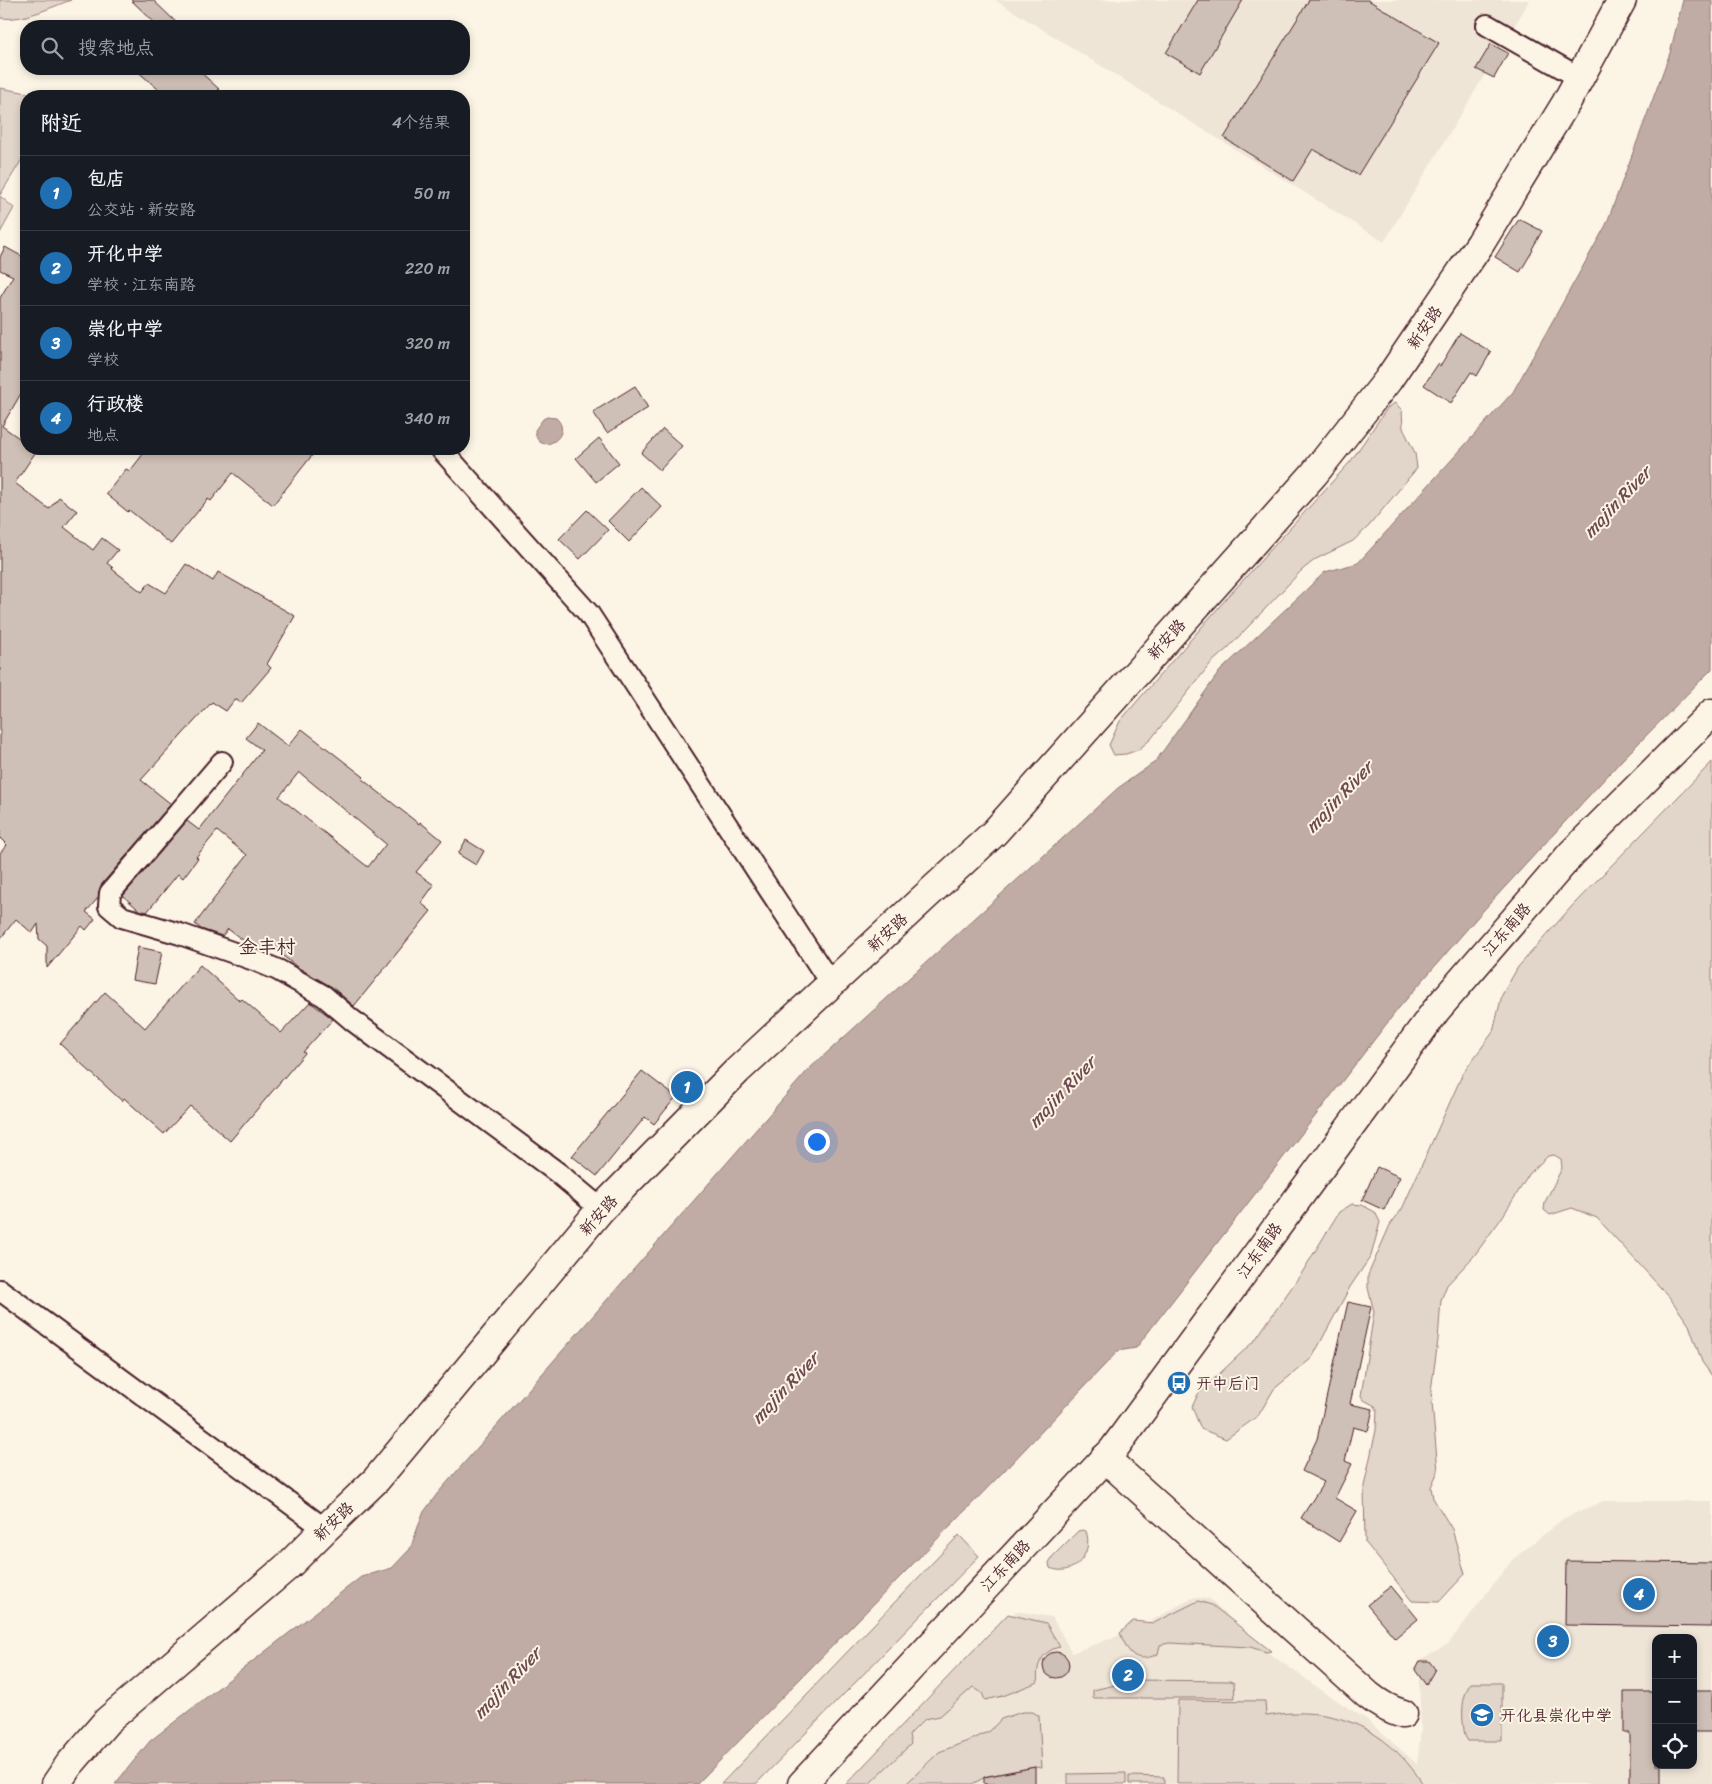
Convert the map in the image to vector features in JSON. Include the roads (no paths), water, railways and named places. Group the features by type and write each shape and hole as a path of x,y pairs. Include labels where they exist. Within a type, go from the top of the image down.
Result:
{"main road":[{"name":"新安路","path":"56,1784 69,1765 107,1721 289,1565 376,1480 602,1209 737,1071 994,833 1314,474 1388,380 1480,244 1566,103 1622,0"},
{"name":"江东南路","path":"802,1784 1105,1458 1437,1009 1572,853 1712,713"},
{"path":"1105,1458 1368,1695 1382,1706 1403,1714"}],"street":[{"path":"1487,25 1580,78"},
{"path":"446,455 588,614 831,984"},
{"path":"222,762 110,892 109,906 122,917 180,934 278,970 324,996 352,1020 558,1173 602,1209"},
{"path":"0,1290 325,1529"}],"water":[{"name":"majin River","path":"1683,0 1712,0 1712,669 1621,761 1481,913 1398,1009 1136,1348 1118,1351 1006,1469 697,1784 115,1784 150,1741 361,1577 392,1568 410,1549 423,1513 437,1494 809,1069 1118,788 1155,762 1220,671 1325,572 1358,563 1513,392 1606,225 1670,53"},
{"path":"547,417 556,418 561,425 561,432 553,442 547,444 537,439 535,430 543,419"}],"place":[{"name":"包店","path":"687,1087"},
{"name":"开中后门","path":"1179,1383"},
{"name":"行政楼","path":"1639,1594"},
{"name":"崇化中学","path":"1553,1641"},
{"name":"开化中学","path":"1128,1675"},
{"name":"开化县崇化中学","path":"1482,1715"}],"district":[{"name":"金丰村","path":"267,946"}]}
